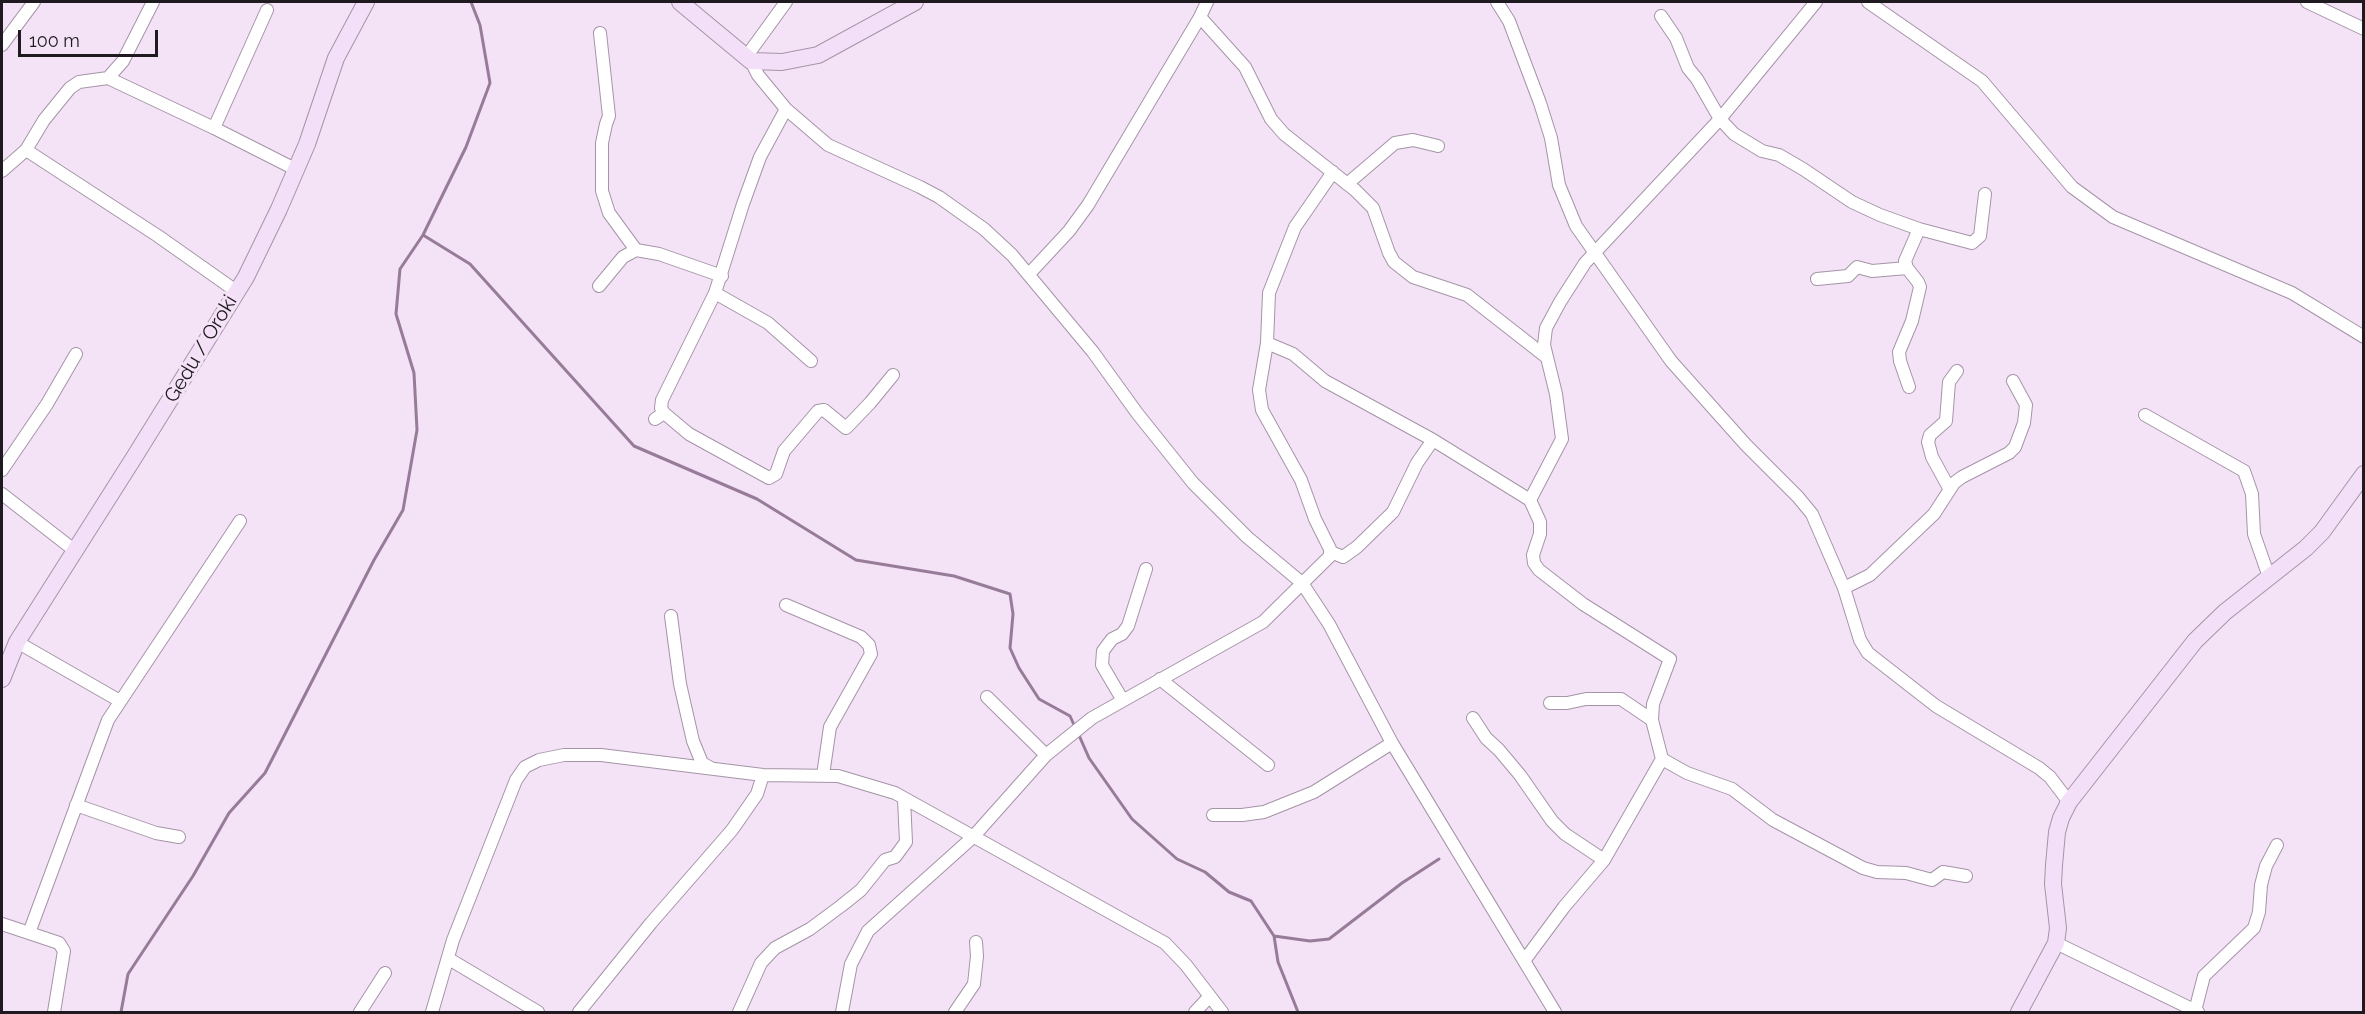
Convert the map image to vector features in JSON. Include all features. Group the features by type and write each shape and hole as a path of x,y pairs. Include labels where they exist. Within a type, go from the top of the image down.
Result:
{"main road":[{"name":"Gedu / Oroki","path":"2,679 17,642 135,456 250,267 307,144 336,58 366,2"},
{"path":"680,2 748,59 782,62 818,55 912,2"},
{"path":"2019,1012 2056,943 2058,928 2053,884 2057,832 2069,802 2195,641 2225,612 2322,532 2364,474"}],"street":[{"path":"2,45 34,2"},
{"path":"108,78 123,62 153,2"},
{"path":"786,2 748,59 758,75 786,109 828,145 939,197 984,229 1012,255 1093,352 1137,413 1193,483 1247,537 1302,583 1329,624 1392,742 1555,1012"},
{"path":"1029,274 1069,231 1088,206 1207,2"},
{"path":"1497,2 1509,21 1540,103 1551,138 1562,195 1576,226 1671,361 1812,514 1844,588 1860,640 1868,653 1936,706 2032,763 2050,777 2069,802"},
{"path":"1530,500 1562,439 1556,394 1545,356 1546,328 1580,272 1594,254 1720,119 1816,2"},
{"path":"1868,2 1982,81 2072,187 2113,217 2292,293 2364,337"},
{"path":"2307,2 2364,29"},
{"path":"214,128 267,10"},
{"path":"1660,16 1676,38 1688,68 1697,78 1720,119 1734,134 1762,151 1779,155 1852,202 1919,229 1966,242 1978,240 1985,194"},
{"path":"1200,17 1245,67 1271,119 1284,134 1333,172 1373,208 1389,253 1404,270 1425,283 1467,295 1545,356"},
{"path":"600,33 609,116 602,143 602,191 609,213 636,250"},
{"path":"2,171 26,150 44,120 70,88 79,82 108,78 295,169"},
{"path":"786,109 760,157 716,293 662,400 660,416 769,478 776,474 784,451 818,411 824,410 846,428 893,375"},
{"path":"1347,184 1395,143 1413,140 1438,146"},
{"path":"26,150 158,236 236,291"},
{"path":"1333,172 1295,227 1269,293 1267,343 1259,390 1262,410 1301,480 1315,519 1331,552 1343,557 1357,547 1393,512 1417,463 1433,440"},
{"path":"1909,387 1899,361 1899,352 1912,321 1920,287 1907,268 1906,255 1919,229"},
{"path":"600,286 623,257 636,250 658,254 722,276"},
{"path":"1817,279 1848,276 1857,267 1872,271 1907,268"},
{"path":"716,293 768,323 811,362"},
{"path":"1267,343 1284,349 1325,381 1433,440 1530,500 1540,522 1540,534 1533,555 1539,570 1583,604 1670,658 1653,704 1652,720 1662,759 1604,860 1564,907 1524,962"},
{"path":"2,470 47,404 76,354"},
{"path":"1949,488 1928,449 1928,442 1930,435 1946,421 1949,382 1957,371"},
{"path":"1844,588 1870,575 1886,560 1934,514 1949,488 1962,477 2009,453 2019,441 2026,405 2013,381"},
{"path":"2145,415 2244,471 2252,494 2254,534 2269,577"},
{"path":"2,494 74,549"},
{"path":"29,933 108,720 240,521"},
{"path":"842,1012 852,964 868,931 973,837 1046,755 1092,718 1122,699 1263,622 1327,560 1331,552"},
{"path":"1122,699 1102,665 1103,651 1112,639 1122,634 1128,626 1146,569"},
{"path":"786,605 861,637 869,645 871,654 830,727 823,775"},
{"path":"671,616 680,684 693,741 702,763 715,770"},
{"path":"17,642 120,701"},
{"path":"1160,679 1268,765"},
{"path":"987,697 1046,755"},
{"path":"1550,703 1567,703 1586,699 1621,699 1652,720"},
{"path":"1473,718 1486,738 1520,775 1551,821 1565,834 1604,860"},
{"path":"1213,815 1264,812 1314,792 1392,742"},
{"path":"432,1012 453,940 516,780 525,767 538,760 564,755 601,755 763,775 823,775 850,779 895,793 1165,943 1186,965 1222,1012"},
{"path":"1662,759 1687,773 1732,789 1773,820 1863,868 1877,872 1906,873 1932,880 1943,872 1966,876"},
{"path":"579,1012 651,923 732,830 758,794 763,775"},
{"path":"739,1012 761,963 775,948 810,929 841,906 861,890 885,860 895,857 906,842 904,800"},
{"path":"76,805 156,833 179,837"},
{"path":"2056,943 2197,1012 2204,976 2254,928 2259,912 2261,885 2266,866 2277,846"},
{"path":"2,924 59,943 64,951 54,1012"},
{"path":"955,1012 974,984 976,942"},
{"path":"449,959 538,1012"},
{"path":"360,1012 385,973"},
{"path":"1195,1012 1209,997"}],"waterway":[{"path":"121,1012 128,974 193,876 229,813 265,773 374,560 403,510 417,430 414,373 396,314 400,269 423,235 466,147 490,83 480,25 471,2"},
{"path":"423,235 470,264 634,446 757,499 856,560 954,576 1010,594 1013,614 1010,648 1019,668 1039,699 1070,716 1075,727"},
{"path":"1078,733 1089,758 1132,819 1177,859 1205,872 1229,892 1251,901 1274,936 1278,962 1298,1012"},
{"path":"1274,936 1310,941 1329,939 1402,883 1439,859"}]}
